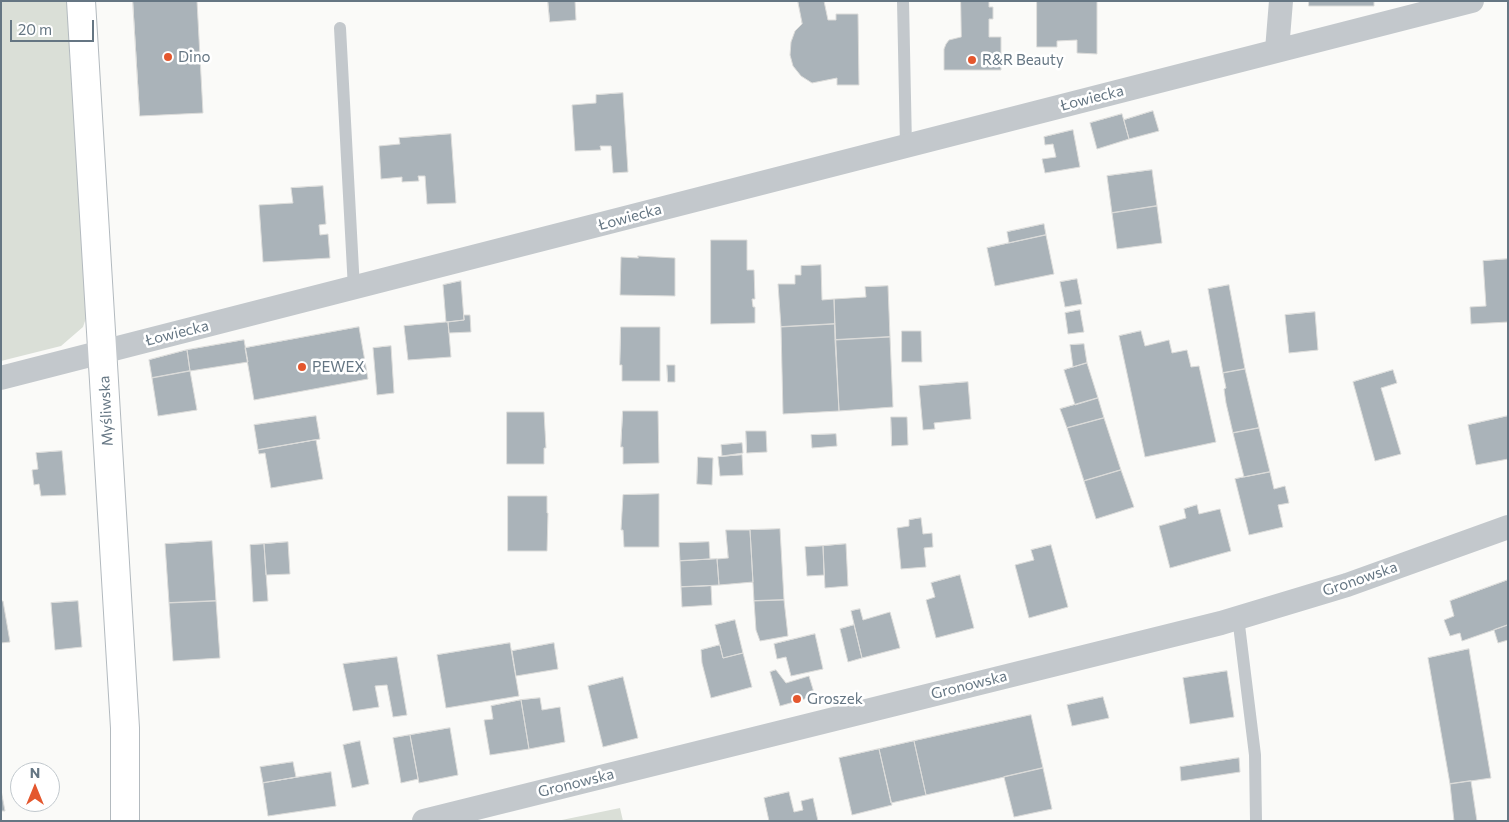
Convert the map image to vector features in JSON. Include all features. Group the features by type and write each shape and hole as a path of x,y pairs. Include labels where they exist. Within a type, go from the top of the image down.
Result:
{"street":[{"name":"Myśliwska","path":"81,1 125,728 125,821"},
{"path":"1277,50 1281,1"},
{"name":"Łowiecka","path":"1,378 103,354 1472,1"},
{"name":"Gronowska","path":"424,821 1221,623 1348,585 1508,527"}],"lane":[{"path":"903,1 906,146"},
{"path":"340,28 354,289"},
{"path":"1238,617 1255,755 1256,821"}],"shaded area":[{"path":"1,1 67,1 70,63 90,306 83,327 61,346 1,361"},
{"path":"620,808 623,821 557,821"}],"building":[{"name":"Dino","path":"133,1 197,1 203,113 140,116"},
{"path":"548,1 575,1 576,20 550,22"},
{"path":"798,1 824,1 828,20 836,20 836,14 858,14 859,85 837,85 837,78 812,83 801,76 793,66 790,55 791,42 795,31 802,24"},
{"path":"961,1 989,1 989,7 993,7 993,19 989,19 989,37 1001,37 1001,70 944,70 944,49 946,44 949,40 961,37"},
{"path":"1037,1 1097,1 1097,54 1077,53 1077,40 1057,41 1057,47 1037,47"},
{"path":"1309,1 1374,1 1374,6 1309,6"},
{"path":"623,93 628,172 613,173 611,146 600,146 601,150 575,151 572,105 596,103 596,95"},
{"path":"1153,111 1159,131 1129,139 1124,120"},
{"path":"1122,114 1129,139 1097,149 1090,123"},
{"path":"1073,130 1080,167 1045,173 1042,159 1056,157 1053,144 1045,145 1044,137"},
{"path":"451,134 456,203 427,204 425,176 418,176 419,181 402,182 402,177 381,179 379,146 400,144 399,138"},
{"path":"1152,170 1157,206 1112,213 1107,176"},
{"path":"323,186 326,224 319,225 320,235 328,234 330,258 263,262 259,205 293,203 291,188"},
{"path":"1157,206 1162,243 1117,249 1112,213"},
{"path":"1044,224 1046,235 1009,243 1007,232"},
{"path":"1046,235 1054,274 995,286 987,248"},
{"path":"711,240 747,240 747,270 754,270 755,299 752,299 753,307 755,307 755,323 711,324"},
{"path":"638,256 675,258 675,296 620,295 621,257 638,258"},
{"path":"1508,259 1508,322 1471,324 1470,307 1486,306 1483,261"},
{"path":"821,265 822,300 834,299 835,324 781,327 778,284 795,284 795,275 801,275 801,266"},
{"path":"1077,279 1082,304 1065,307 1060,282"},
{"path":"461,281 464,320 446,322 443,285"},
{"path":"1229,285 1245,369 1223,373 1208,289"},
{"path":"888,286 890,337 835,340 834,299 866,297 865,287"},
{"path":"1080,310 1084,332 1068,334 1065,313"},
{"path":"1315,312 1318,350 1289,353 1285,315"},
{"path":"464,315 470,315 471,332 449,333 448,322 464,320"},
{"path":"448,322 451,357 408,360 404,326"},
{"path":"835,324 839,411 783,414 781,327"},
{"path":"359,327 368,379 254,400 245,348"},
{"path":"621,327 660,327 660,381 622,381 622,365 620,365"},
{"path":"902,331 921,331 922,362 902,362"},
{"path":"1141,331 1145,346 1169,340 1172,353 1187,350 1191,367 1199,366 1216,442 1145,457 1119,336"},
{"path":"890,337 893,407 839,411 835,340"},
{"path":"244,340 248,362 190,371 187,350"},
{"path":"1084,344 1087,363 1073,367 1070,345"},
{"path":"391,346 394,393 377,395 373,348"},
{"path":"187,350 190,371 152,378 149,360"},
{"path":"1087,363 1098,398 1075,405 1064,370"},
{"path":"667,365 675,365 675,382 668,382"},
{"path":"1245,369 1259,428 1233,433 1226,403 1223,373"},
{"path":"1393,370 1397,383 1381,388 1401,454 1375,461 1353,382"},
{"path":"190,371 197,410 158,416 152,378"},
{"path":"968,382 971,419 934,423 935,429 923,430 919,386"},
{"path":"1098,398 1104,418 1067,428 1060,409"},
{"path":"623,411 658,411 659,463 623,464 623,447 621,447"},
{"path":"507,412 544,412 546,448 544,448 544,464 507,464"},
{"path":"316,416 320,439 258,450 254,425"},
{"path":"1508,416 1508,459 1476,465 1468,425"},
{"path":"891,417 907,417 908,445 892,446"},
{"path":"1104,418 1121,470 1084,481 1067,428"},
{"path":"1259,428 1270,472 1244,477 1233,433"},
{"path":"746,431 766,431 767,452 747,453"},
{"path":"836,434 837,446 812,448 811,435"},
{"path":"316,440 323,479 271,488 265,453 259,454 258,450"},
{"path":"742,443 743,453 722,456 721,445"},
{"path":"62,451 66,495 41,496 39,484 34,485 32,470 38,469 36,453"},
{"path":"742,455 743,475 720,476 718,457"},
{"path":"698,457 713,458 712,485 697,484"},
{"path":"1121,470 1134,507 1096,519 1084,481"},
{"path":"1270,472 1274,489 1285,486 1289,503 1278,505 1283,527 1249,535 1235,479"},
{"path":"659,494 659,547 624,547 623,530 621,530 623,495"},
{"path":"508,496 547,496 547,551 508,551"},
{"path":"1197,505 1199,514 1220,509 1231,551 1170,568 1159,526 1186,518 1184,509"},
{"path":"921,518 923,534 932,533 933,547 924,548 926,567 901,569 897,528 909,526 909,520"},
{"path":"780,529 784,600 754,601 750,530"},
{"path":"726,530 750,530 753,582 719,585 717,559 728,558"},
{"path":"212,541 216,601 169,603 165,544"},
{"path":"288,542 290,574 266,575 264,544"},
{"path":"709,542 710,559 680,561 679,543"},
{"path":"264,544 268,601 253,602 250,545"},
{"path":"846,544 848,586 825,588 823,546"},
{"path":"1051,545 1068,607 1029,618 1015,565 1034,560 1031,550"},
{"path":"823,546 824,575 807,576 805,547"},
{"path":"717,559 719,585 681,587 680,561"},
{"path":"960,575 974,628 936,638 926,600 935,597 931,583"},
{"path":"1508,580 1508,625 1462,641 1460,633 1450,636 1444,620 1454,616 1450,601"},
{"path":"711,586 712,605 682,607 681,587"},
{"path":"784,600 788,636 760,641 756,630 754,601"},
{"path":"1,601 3,601 10,642 1,643"},
{"path":"78,601 82,647 55,650 51,603"},
{"path":"216,601 220,658 173,661 169,603"},
{"path":"860,609 863,620 890,612 900,648 862,658 851,611"},
{"path":"735,620 743,653 723,658 715,625"},
{"path":"854,625 862,658 848,662 840,629"},
{"path":"1508,625 1508,640 1498,643 1494,630"},
{"path":"815,634 823,669 791,676 786,657 777,659 774,644"},
{"path":"510,643 519,696 446,708 437,655"},
{"path":"554,643 558,669 516,676 512,651"},
{"path":"720,645 723,658 743,653 752,687 711,698 702,663 701,650"},
{"path":"1469,649 1491,778 1450,784 1428,658"},
{"path":"397,657 407,715 393,717 387,685 375,686 379,707 353,711 343,664"},
{"path":"776,670 786,683 809,676 815,696 780,706 770,672"},
{"path":"1227,671 1234,717 1190,724 1183,678"},
{"path":"623,677 638,738 603,747 588,686"},
{"path":"1103,697 1109,718 1072,726 1067,705"},
{"path":"540,698 542,710 560,707 565,742 529,749 521,700"},
{"path":"521,700 529,749 490,755 484,720 493,719 491,706"},
{"path":"1031,715 1043,768 926,795 914,741"},
{"path":"450,728 458,775 419,783 410,735"},
{"path":"410,735 418,779 401,783 393,738"},
{"path":"360,741 369,784 352,788 343,745"},
{"path":"914,741 926,795 891,803 879,749"},
{"path":"879,749 892,805 852,815 839,758"},
{"path":"1239,758 1240,772 1181,781 1180,767"},
{"path":"293,762 296,777 263,783 260,767"},
{"path":"1043,768 1052,809 1014,817 1004,777"},
{"path":"331,772 336,806 268,816 263,783"},
{"path":"1471,781 1477,821 1454,821 1450,784"},
{"path":"1,790 5,811 1,811"},
{"path":"789,792 794,812 803,810 801,801 813,798 818,821 769,821 764,798"}],"place":[{"name":"Dino","path":"168,57"},
{"name":"R&R Beauty","path":"972,60"},
{"name":"PEWEX","path":"302,367"},
{"name":"Groszek","path":"797,699"}]}
